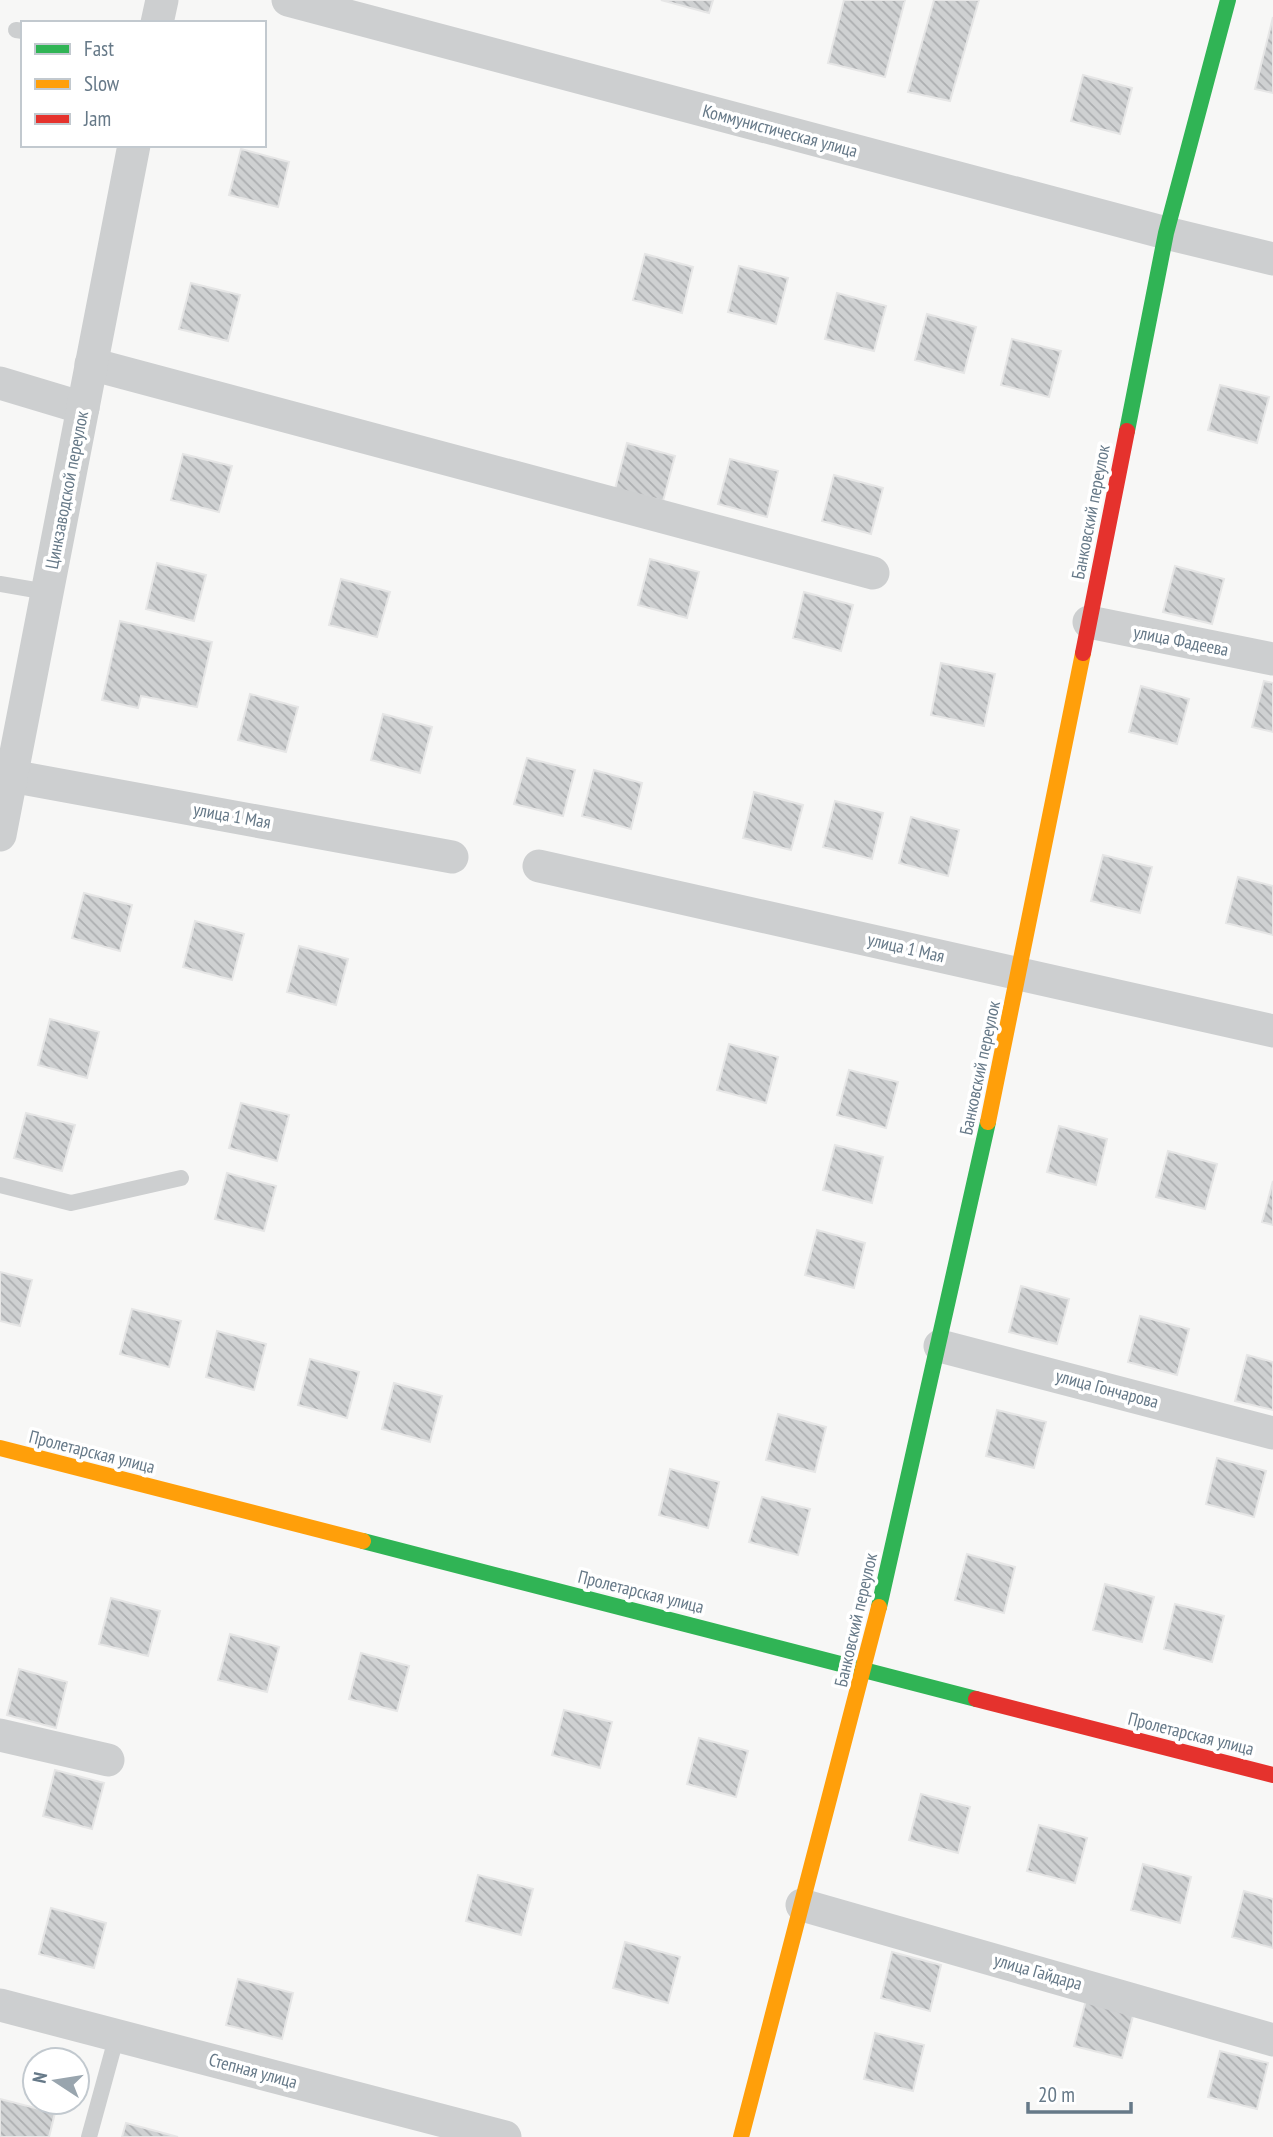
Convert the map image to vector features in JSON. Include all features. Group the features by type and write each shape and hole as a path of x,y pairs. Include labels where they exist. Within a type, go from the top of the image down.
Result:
{"street":[{"path":"158,21 162,0"},
{"name":"Коммунистическая улица","path":"288,0 1166,233 1273,258"},
{"name":"Банковский переулок","path":"741,2137 865,1669 940,1346 1020,974 1166,233 1228,0"},
{"name":"Цинкзаводской переулок","path":"0,835 134,147"},
{"path":"91,364 873,573"},
{"path":"0,383 83,408"},
{"name":"улица Фадеева","path":"1089,622 1273,659"},
{"name":"улица 1 Мая","path":"12,776 452,857"},
{"name":"улица 1 Мая","path":"539,866 1273,1031"},
{"name":"улица Гончарова","path":"940,1346 1273,1433"},
{"name":"Пролетарская улица","path":"0,1448 1273,1775"},
{"path":"0,1735 108,1760"},
{"name":"улица Гайдара","path":"802,1905 1273,2040"},
{"name":"Степная улица","path":"0,2005 505,2137"}],"lane":[{"path":"0,584 47,592"},
{"path":"0,1185 71,1203 181,1178"},
{"path":"89,2137 117,2035"}],"building":[{"path":"661,0 713,0 709,13"},
{"path":"844,0 905,0 885,77 828,63"},
{"path":"934,0 979,0 950,101 908,92"},
{"path":"1273,17 1273,93 1255,89"},
{"path":"1083,75 1132,88 1120,134 1071,121"},
{"path":"241,149 289,162 278,207 229,195"},
{"path":"645,254 693,267 682,313 633,300"},
{"path":"739,266 788,278 776,324 728,312"},
{"path":"191,283 240,295 228,341 179,329"},
{"path":"837,293 886,306 874,351 825,339"},
{"path":"927,314 976,327 964,373 915,360"},
{"path":"1012,339 1061,351 1049,397 1001,385"},
{"path":"1220,385 1269,397 1257,443 1208,430"},
{"path":"627,443 675,456 663,501 615,489"},
{"path":"183,454 232,466 219,512 171,500"},
{"path":"730,459 778,471 767,517 718,504"},
{"path":"834,475 883,488 871,534 822,521"},
{"path":"650,559 699,572 687,618 638,605"},
{"path":"157,563 206,575 194,621 146,609"},
{"path":"1175,566 1224,579 1212,624 1163,612"},
{"path":"341,579 390,592 377,637 329,625"},
{"path":"804,592 853,605 841,651 793,638"},
{"path":"120,621 212,642 197,707 141,696 138,708 102,700"},
{"path":"941,663 995,674 984,726 931,715"},
{"path":"1264,681 1273,683 1273,732 1252,727"},
{"path":"1141,686 1189,699 1177,744 1129,732"},
{"path":"250,694 298,707 286,752 238,740"},
{"path":"383,714 432,727 420,773 371,760"},
{"path":"527,758 575,770 563,816 514,804"},
{"path":"594,770 642,783 631,829 582,816"},
{"path":"754,792 803,805 791,850 743,838"},
{"path":"835,801 883,813 872,859 823,847"},
{"path":"911,817 959,830 948,876 899,863"},
{"path":"1103,855 1152,867 1140,913 1091,901"},
{"path":"1238,877 1273,886 1273,935 1226,923"},
{"path":"84,893 132,905 120,951 72,938"},
{"path":"195,921 244,934 232,980 183,967"},
{"path":"299,946 348,959 336,1005 287,992"},
{"path":"50,1019 99,1032 87,1078 38,1065"},
{"path":"729,1044 778,1057 766,1103 717,1090"},
{"path":"849,1070 898,1082 886,1128 837,1115"},
{"path":"241,1103 289,1115 277,1161 229,1148"},
{"path":"26,1113 75,1125 62,1171 14,1158"},
{"path":"1059,1126 1107,1139 1096,1185 1047,1172"},
{"path":"835,1145 883,1157 872,1203 823,1190"},
{"path":"1168,1151 1217,1164 1205,1209 1156,1197"},
{"path":"227,1173 276,1186 264,1231 215,1219"},
{"path":"1273,1181 1273,1225 1262,1222"},
{"path":"817,1230 865,1243 854,1288 805,1275"},
{"path":"0,1272 32,1280 20,1326 0,1321"},
{"path":"1021,1286 1069,1299 1057,1344 1009,1332"},
{"path":"132,1309 181,1321 169,1367 120,1354"},
{"path":"1140,1316 1189,1329 1177,1375 1128,1362"},
{"path":"217,1331 266,1344 254,1390 206,1377"},
{"path":"1247,1355 1273,1362 1273,1410 1235,1401"},
{"path":"310,1359 359,1372 347,1418 298,1405"},
{"path":"394,1383 442,1396 430,1442 382,1429"},
{"path":"997,1410 1046,1422 1034,1468 986,1456"},
{"path":"778,1414 826,1427 815,1472 766,1460"},
{"path":"1217,1458 1266,1471 1254,1517 1206,1504"},
{"path":"670,1469 719,1482 708,1528 659,1515"},
{"path":"762,1497 810,1509 798,1555 749,1542"},
{"path":"967,1554 1015,1567 1004,1613 955,1600"},
{"path":"1105,1584 1154,1597 1142,1642 1093,1630"},
{"path":"111,1598 160,1611 148,1656 99,1644"},
{"path":"1175,1604 1224,1616 1212,1662 1164,1649"},
{"path":"230,1634 279,1647 267,1692 218,1680"},
{"path":"361,1653 409,1666 397,1711 349,1699"},
{"path":"19,1669 67,1682 56,1728 7,1715"},
{"path":"564,1710 612,1722 600,1768 552,1755"},
{"path":"699,1738 748,1751 736,1797 687,1784"},
{"path":"55,1770 104,1783 92,1829 43,1816"},
{"path":"921,1794 970,1807 958,1853 909,1840"},
{"path":"1039,1825 1087,1838 1075,1883 1027,1871"},
{"path":"1143,1864 1191,1877 1180,1923 1131,1910"},
{"path":"478,1875 533,1889 521,1935 466,1921"},
{"path":"1244,1891 1273,1899 1273,1948 1232,1937"},
{"path":"51,1908 106,1923 94,1968 39,1954"},
{"path":"625,1942 680,1957 668,2003 613,1988"},
{"path":"892,1952 941,1965 930,2011 881,1998"},
{"path":"238,1979 293,1993 282,2039 226,2025"},
{"path":"1086,2000 1134,2012 1122,2058 1074,2046"},
{"path":"875,2033 924,2045 913,2091 864,2079"},
{"path":"1220,2051 1268,2063 1257,2109 1208,2097"},
{"path":"0,2099 21,2104 21,2116 54,2116 49,2137 0,2137"},
{"path":"126,2123 178,2137 122,2137"}],"traffic: fast":[{"path":"1127,431 1166,233 1228,0"},
{"path":"879,1607 988,1122"},
{"path":"363,1541 976,1699"}],"traffic: slow":[{"path":"988,1122 1083,653"},
{"path":"0,1448 363,1541"},
{"path":"741,2137 879,1607"}],"traffic: jam":[{"path":"1083,653 1127,431"},
{"path":"976,1699 1273,1775"}]}
